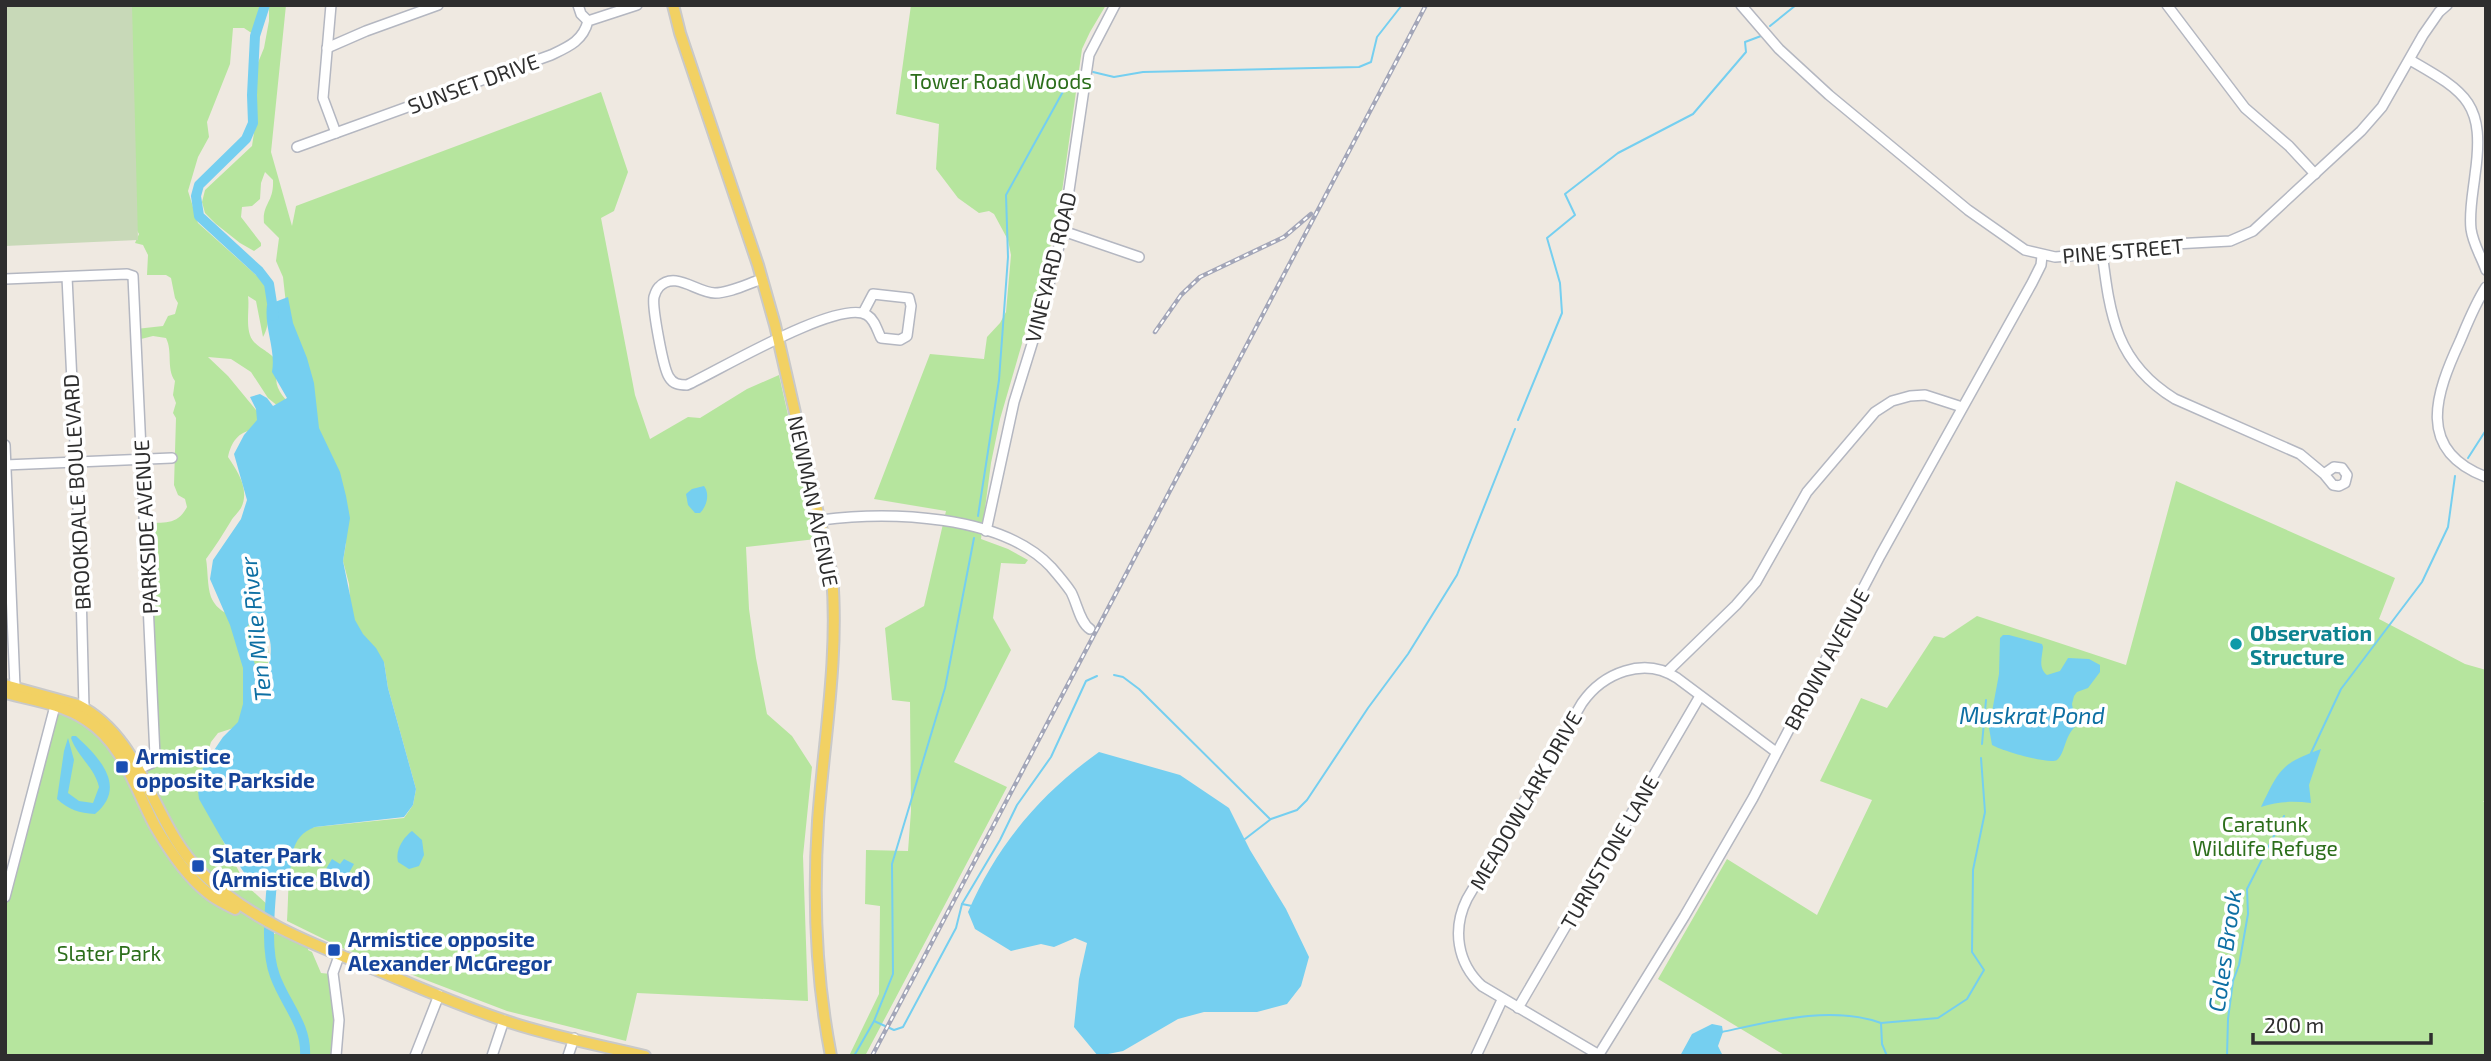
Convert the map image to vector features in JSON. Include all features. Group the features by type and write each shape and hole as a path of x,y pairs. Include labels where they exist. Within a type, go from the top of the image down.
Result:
{"main road":[{"name":"NEWMAN AVENUE","path":"673,5 762,279 832,575 835,605 818,820 816,897 821,978 831,1056"},
{"path":"9,689 61,699 84,708 99,719 122,740 169,828 189,859 221,891 261,919"},
{"path":"9,689 85,719 109,740 123,760 156,827 173,854 198,884 236,910 339,956 505,1021 645,1056"}],"street":[{"path":"331,5 323,98 336,133"},
{"path":"327,48 415,9 439,5"},
{"path":"578,5 581,14 588,21 637,5"},
{"name":"VINEYARD ROAD","path":"986,531 1014,402 1063,231 1089,55 1115,5"},
{"name":"PINE STREET","path":"1741,5 1804,73 1923,174 2025,250 2055,257 2155,245 2218,242 2239,238 2263,223 2361,131 2382,107 2428,27 2447,5"},
{"path":"2167,5 2245,108 2289,146 2315,174"},
{"name":"SUNSET DRIVE","path":"297,148 574,44 586,30 588,21"},
{"path":"2410,60 2446,81 2462,94 2478,123 2479,145 2471,226 2474,242 2486,270"},
{"path":"1063,231 1139,257"},
{"path":"2102,252 2114,325 2128,356 2139,371 2175,399 2300,454 2324,474"},
{"name":"BROWN AVENUE","path":"1598,1055 1715,864 2032,283 2041,265 2042,256"},
{"name":"PARKSIDE AVENUE","path":"66,277 133,276 155,757 152,763 139,769"},
{"path":"5,279 66,277"},
{"name":"BROOKDALE BOULEVARD","path":"66,277 84,708"},
{"path":"762,279 714,293 684,282 668,282 659,287 653,298 667,376 673,382 679,386 687,385 743,354 841,315 863,313 874,323 881,338 900,340 907,336 911,306 909,298 873,294 863,313"},
{"path":"2486,287 2446,371 2436,411 2439,430 2448,448 2458,461 2473,472 2486,477"},
{"path":"1776,752 1667,672 1756,582 1807,492 1875,412 1892,401 1925,395 1962,407"},
{"path":"5,445 9,689"},
{"path":"6,465 172,458"},
{"path":"821,520 847,516 884,516 937,521 986,531 1019,542 1041,556 1069,589 1086,626 1090,629"},
{"name":"MEADOWLARK DRIVE","path":"1598,1055 1502,1000 1476,981 1462,956 1458,932 1463,908 1589,692 1602,680 1627,670 1651,669 1667,672"},
{"name":"TURNSTONE LANE","path":"1518,1007 1700,696"},
{"path":"5,897 55,706"},
{"path":"336,1056 339,1020 333,973 339,956"},
{"path":"415,1056 439,995"},
{"path":"1476,1056 1502,1000"},
{"path":"492,1056 505,1021"},
{"path":"568,1056 574,1038"}],"green space":[{"path":"5,5 132,5 138,240 5,246"},
{"name":"Slater Park","path":"122,5 260,5 253,34 244,28 233,28 230,64 207,122 209,137 198,157 188,191 198,223 265,283 269,311 266,332 263,337 256,301 248,296 249,332 254,342 280,365 277,385 295,411 279,407 268,398 251,372 231,359 208,357 228,376 265,421 254,430 240,435 229,452 228,457 242,481 244,495 241,508 206,559 210,593 213,602 220,609 256,628 265,639 268,652 263,682 243,725 218,733 211,742 199,781 200,800 215,818 222,839 246,885 269,906 271,916 265,929 275,934 279,928 310,943 308,950 312,952 321,973 331,974 337,999 336,1056 5,1056 5,905 56,710 88,727 104,742 126,771 154,760 145,523 174,520 187,507 185,499 178,495 174,485 176,418 173,413 176,403 168,343 166,338 153,336 137,340 136,329 163,326 168,316 175,314 178,303 171,278 166,275 147,275 148,255 143,245 135,243 139,234 136,229"},
{"path":"269,5 286,5 271,152 292,226 296,206 601,92 628,172 614,211 601,218 635,395 650,439 688,417 700,418 747,389 779,375 816,539 746,547 749,609 767,714 792,736 812,767 803,856 808,1001 637,993 626,1041 507,1011 342,948 287,921 292,857 300,834 315,827 404,818 413,805 416,789 388,688 384,662 354,658 349,584 343,561 346,543 321,470 316,411 286,304 283,277 276,261 279,238 264,223 273,180 265,172 260,199 252,206 242,207 241,217 261,243 254,251 216,224 205,213 202,202 205,190 252,146 257,113 255,70 264,48"},
{"name":"Tower Road Woods","path":"911,5 1106,5 1082,49 1058,220 1000,419 981,539 1028,560 1025,564 1001,563 993,618 1011,650 954,762 1007,787 865,1056 849,1056 879,994 880,906 865,904 866,850 908,851 911,811 910,702 892,700 885,628 924,606 946,511 874,499 930,354 984,359 987,337 1006,312 1011,255 1008,240 994,214 989,211 979,213 958,198 936,169 939,124 896,114"},
{"name":"Caratunk Wildlife Refuge","path":"2176,481 2395,578 2379,619 2465,664 2486,670 2486,799 2483,802 2486,802 2486,1056 1786,1056 1658,979 1727,859 1817,915 1872,800 1820,781 1861,698 1887,708 1934,636 1944,638 1977,616 2126,665"}],"water":[{"path":"288,297 293,323 307,358 314,383 319,428 340,472 346,496 350,518 343,561 355,620 384,662 388,688 416,789 413,805 404,817 315,827 307,831 300,837 293,851 290,886 272,883 253,886 199,799 197,783 204,765 223,737 238,722 243,704 243,668 230,625 210,579 213,560 241,519 247,500 234,454 244,435 257,420 256,409 250,397 260,394 273,406 287,398 272,372 267,305","holes":["250,623 265,630 271,644 265,677 259,675 247,643 247,627"]},
{"path":"704,486 707,493 706,503 700,513 695,513 688,505 686,494 692,489"},
{"name":"Muskrat Pond","path":"2003,635 2042,644 2042,666 2047,675 2060,671 2068,658 2089,659 2100,665 2100,672 2088,688 2074,696 2072,704 2076,726 2069,734 2057,760 2035,759 1992,745 1989,728 1999,674 2000,638"},
{"path":"72,736 76,736 93,753 110,783 105,804 95,814 74,810 57,799 68,738 74,760 68,793 79,801 93,803 99,787"},
{"path":"2321,749 2309,785 2311,803 2286,802 2261,807 2283,769 2297,759"},
{"path":"1099,752 1180,775 1229,808 1250,850 1286,909 1309,957 1301,986 1287,1004 1257,1012 1204,1012 1178,1019 1123,1051 1098,1056 1074,1027 1079,979 1087,943 1075,938 1054,947 1041,944 1011,951 975,929 968,912 992,865 1007,843 1039,803"},
{"path":"412,831 422,840 424,855 419,866 409,869 398,862 398,853 403,841"},
{"path":"332,859 340,864 344,859 354,864 345,880 326,869"},
{"path":"1712,1024 1722,1026 1723,1032 1718,1046 1723,1056 1680,1056 1692,1034"}],"waterway":[{"name":"Ten Mile River","path":"265,5 255,36 253,123 246,139 199,185 196,196 199,216 259,271 269,284 274,316"},
{"path":"1093,72 1114,77 1143,72 1359,67 1371,62 1377,37 1402,5"},
{"path":"1770,26 1796,5"},
{"path":"1518,420 1562,313 1560,283 1547,238 1575,215 1565,194 1618,153 1693,114 1746,52 1745,42 1761,36"},
{"path":"978,516 999,380 1008,257 1006,195 1071,77"},
{"path":"1245,839 1271,819 1297,810 1307,800 1368,708 1408,654 1457,575 1515,429"},
{"name":"Coles Brook","path":"2468,458 2486,430"},
{"name":"Coles Brook","path":"2311,753 2341,689 2422,582 2448,527 2455,476"},
{"path":"854,1056 874,1021 893,974 892,864 945,688 974,538"},
{"path":"1114,675 1123,677 1139,689 1270,819"},
{"path":"874,1021 894,1030 903,1027 956,928 962,904 1000,840 1017,805 1051,757 1086,681 1097,676"},
{"path":"1982,744 1986,700"},
{"path":"1881,1023 1938,1018 1967,999 1984,970 1972,952 1973,870 1985,812 1981,758"},
{"name":"Coles Brook","path":"2227,1056 2233,981 2239,965 2248,914 2247,889 2284,816"},
{"name":"Ten Mile River","path":"273,869 269,923 272,964 279,986 303,1034 305,1056"},
{"path":"962,904 972,906"},
{"name":"Coles Brook","path":"1722,1032 1801,1017 1842,1015 1881,1023 1882,1044 1887,1056"}],"railway":[{"path":"872,1056 1426,5"},
{"path":"1155,332 1181,295 1200,277 1284,237 1311,214"}],"place":[{"name":"Observation Structure","path":"2236,644"},
{"name":"Armistice opposite Parkside","path":"122,767"},
{"name":"Slater Park (Armistice Blvd)","path":"198,866"},
{"name":"Armistice opposite Alexander McGregor","path":"334,950"}]}
